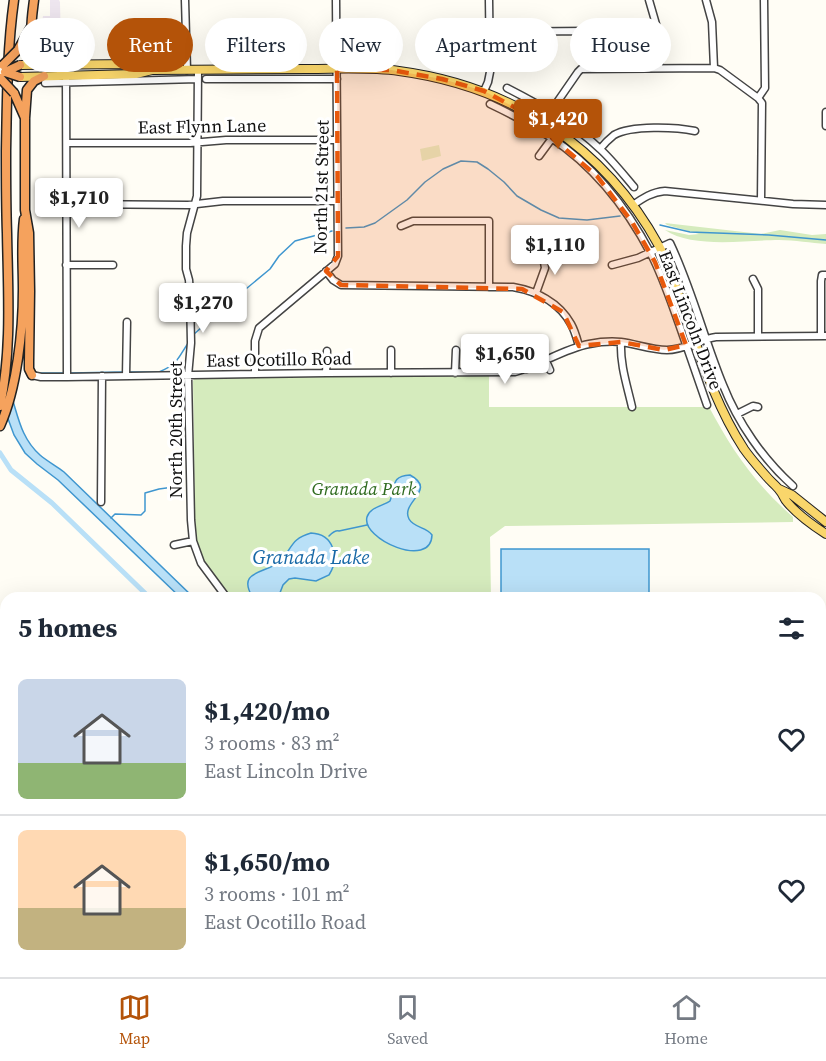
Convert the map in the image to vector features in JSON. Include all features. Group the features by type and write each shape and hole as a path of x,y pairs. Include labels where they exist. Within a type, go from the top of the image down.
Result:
{"highway":[{"path":"0,406 8,351 7,100 14,0"},
{"path":"32,18 34,0"},
{"path":"1,70 18,50"},
{"path":"1,70 18,66"},
{"path":"1,70 20,77"},
{"path":"1,70 25,118"},
{"path":"32,375 29,369 30,291 25,118 27,90 34,81 44,80"},
{"path":"0,426 17,362 22,319 22,232 26,210"}],"main road":[{"name":"East Lincoln Drive","path":"193,70 319,69"},
{"path":"20,77 44,80 144,72"},
{"name":"East Lincoln Drive","path":"402,72 458,83 527,111 557,130 598,164 633,205 659,247 715,396 746,452 779,489 786,501 826,534"},
{"name":"East Lincoln Drive","path":"779,489 792,495 826,522"}],"street":[{"path":"184,0 185,18"},
{"name":"North 21st Street","path":"336,0 336,18"},
{"path":"489,0 490,18"},
{"path":"649,0 654,18"},
{"path":"706,0 712,22 714,68"},
{"path":"761,200 760,100 765,88 764,0"},
{"path":"671,68 720,70 760,100"},
{"name":"North 20th Street","path":"198,70 197,195 186,246 191,343 188,376 191,520 193,541 201,563 222,592"},
{"name":"North 21st Street","path":"255,374 255,341 259,328 335,264 338,256 337,72"},
{"path":"484,92 489,72"},
{"path":"551,111 578,72"},
{"path":"67,377 66,79 198,79"},
{"path":"206,79 337,79"},
{"path":"507,88 551,111 571,125 600,148 634,187"},
{"name":"East Lincoln Drive","path":"490,104 552,138 580,160 614,196 651,252 707,405"},
{"path":"826,112 826,126"},
{"path":"600,148 615,135 633,129 685,129 696,132"},
{"path":"539,156 557,130"},
{"name":"East Flynn Lane","path":"67,143 337,140"},
{"path":"633,205 645,196 659,192 826,205"},
{"path":"67,204 188,205 223,201 337,201"},
{"path":"401,226 413,220 462,218 489,221 489,287"},
{"name":"East Lincoln Drive","path":"659,247 670,243 723,385 737,414 762,452 793,486"},
{"path":"612,265 625,262 659,247"},
{"path":"536,293 545,268 543,256"},
{"path":"66,265 113,265"},
{"path":"326,271 333,280 341,285 513,287 536,293 563,312 571,324 579,346"},
{"path":"824,275 821,281 824,336"},
{"path":"753,279 758,288 758,336"},
{"path":"126,376 127,322"},
{"name":"East Ocotillo Road","path":"32,375 67,377 515,372 579,346 606,342 621,342 664,350 706,338 824,336"},
{"path":"621,342 620,357 632,407"},
{"path":"391,350 391,373"},
{"path":"455,373 456,350"},
{"path":"326,373 327,351"},
{"path":"524,360 526,369"},
{"path":"546,361 550,370"},
{"path":"101,502 102,376"},
{"path":"737,414 753,406 758,407"},
{"path":"779,489 787,481"},
{"path":"174,545 193,541"}],"highlighted area":[{"path":"337,69 391,70 442,79 484,91 557,130 552,138 597,176 632,222 655,262 686,345 664,350 621,342 579,346 563,312 522,289 341,285 326,271 338,256"}],"shaded area":[{"path":"50,0 59,0 60,18 43,18 43,16 50,16"}],"green space":[{"path":"439,145 441,156 422,161 420,149"},
{"path":"665,223 761,234 780,230 812,235 826,234 826,244 785,240 705,242 676,236 665,230 689,235 699,234"},
{"name":"Granada Park","path":"489,376 489,407 709,407 745,466 779,505 793,517 793,522 505,526 490,537 491,592 226,592 203,562 196,537 193,381 195,378"}],"water":[{"path":"0,370 12,397 22,430 34,449 64,472 188,592 175,592 58,480 25,453 14,435 0,397"},
{"name":"Granada Lake","path":"410,475 418,481 420,491 409,507 409,519 432,535 429,545 421,550 409,550 385,542 368,526 369,514 390,501 396,480"},
{"name":"Granada Lake","path":"319,534 330,542 334,561 329,575 316,581 289,579 280,592 250,592 248,582 250,577 275,565 295,541 304,535"},
{"path":"501,549 649,549 649,592 501,592"}],"waterway":[{"path":"346,228 364,227 375,223 407,200 425,182 443,169 461,161 477,162 504,182 517,196 559,218 587,220 620,216"},
{"path":"660,225 690,232 826,240"},
{"path":"193,335 270,269 279,256 295,241 332,231"},
{"path":"127,372 159,372 166,369 177,360 189,342"},
{"path":"70,373 122,372"},
{"path":"34,373 65,373"},
{"path":"0,453 11,470 52,503 144,592"},
{"path":"111,518 115,514 141,515 145,511 145,493 181,486"},
{"path":"329,536 336,531 367,525"}]}
